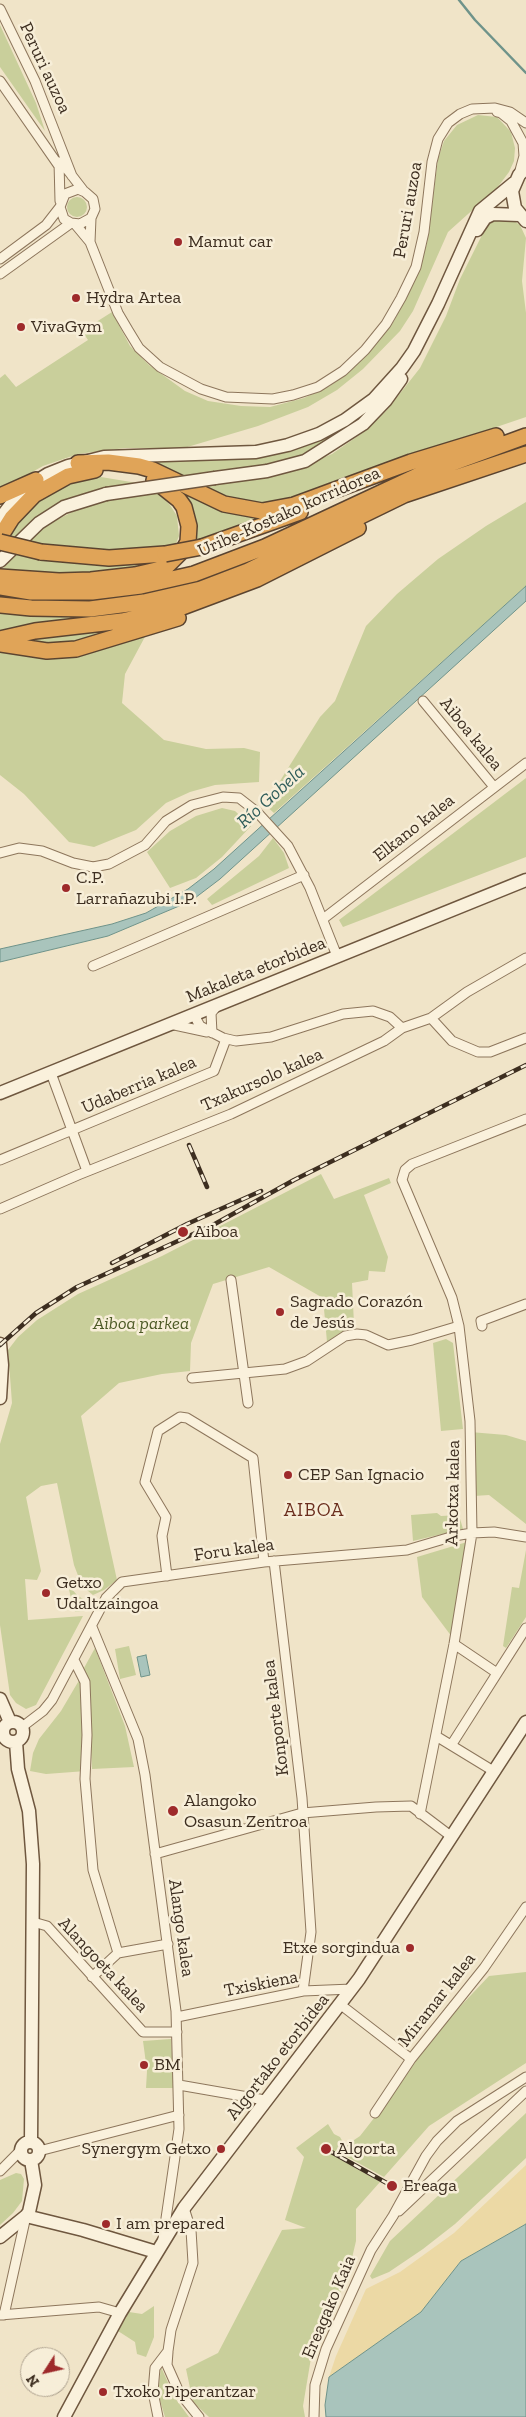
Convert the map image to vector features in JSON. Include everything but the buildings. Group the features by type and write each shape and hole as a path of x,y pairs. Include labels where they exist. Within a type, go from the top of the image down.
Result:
{"highway":[{"path":"78,463 108,462 139,466 218,502 238,508 262,511 294,505 411,462 526,427"},
{"path":"0,542 40,552 109,558 165,554 202,547 526,427"},
{"name":"Uribe-Kostako korridorea","path":"0,587 31,586 92,592 141,586 194,574 265,547 417,476 526,436"},
{"name":"Uribe-Kostako korridorea","path":"0,605 31,608 90,609 144,602 200,589 248,571 404,495 526,454"},
{"path":"0,537 12,518 34,495 56,481 81,472 108,470 136,474 160,483 173,493 184,507 190,526 188,542 178,557 165,568 135,575 31,586 0,577"},
{"path":"0,639 35,631 122,621 177,609 227,592 311,553 457,478"},
{"path":"0,496 36,480"},
{"path":"0,644 16,648 47,651 76,650 142,630 254,588 311,553"}],"street":[{"name":"Peruri auzoa","path":"0,8 39,89 72,176"},
{"name":"Peruri auzoa","path":"0,81 59,166 66,168 83,190"},
{"name":"Peruri auzoa","path":"73,224 90,242 118,313 139,348 160,367 201,389 226,398 273,400 294,396 318,387 343,371 365,350 386,324 401,298 416,267 424,232 432,162 438,139 448,123 460,114 472,109 495,108 522,118 526,124"},
{"path":"484,109 501,113 518,130 523,143 524,156 512,199 523,218"},
{"name":"Peruri auzoa","path":"58,141 60,205"},
{"path":"0,519 16,498 36,480 78,463 104,457 256,452 288,445 319,434 345,420 374,399 402,368 414,351 438,304 480,211 520,175"},
{"path":"0,259 41,229 69,191 83,190 90,195 94,204 91,218 84,223 73,224 0,274"},
{"path":"60,205 64,219 73,224"},
{"path":"0,561 40,523 64,507 106,494 267,471 304,461 363,424 386,400 411,366 442,307 473,237 485,218 501,213 523,218"},
{"name":"Peruri auzoa","path":"90,242 91,218"},
{"name":"Aiboa kalea","path":"422,701 494,787"},
{"name":"Elkano kalea","path":"323,918 526,763"},
{"path":"0,853 19,848 42,851 73,863 93,867 109,864 145,844 166,821 192,805 223,798 240,798 257,812 281,838 304,875 337,956"},
{"path":"93,966 304,875"},
{"name":"Makaleta etorbidea","path":"0,1094 526,880"},
{"name":"Txakursolo kalea","path":"0,1209 87,1171 231,1114 384,1041 402,1028 431,1018 467,992 526,958"},
{"path":"212,1033 211,1013 218,1005"},
{"path":"194,1015 200,1026 226,1039 236,1041 271,1037 343,1014 373,1011 390,1017 402,1028"},
{"path":"431,1018 452,1041 478,1052 490,1052 526,1038"},
{"path":"170,1024 212,1033"},
{"name":"Udaberria kalea","path":"0,1160 214,1072 226,1039"},
{"name":"Udaberria kalea","path":"51,1073 87,1171"},
{"name":"Arkotxa kalea","path":"420,1814 454,1644 472,1533 470,1421 459,1326 452,1298 402,1180 405,1170 412,1164 526,1119"},
{"path":"230,1280 245,1372 248,1403"},
{"path":"482,1326 481,1321 526,1304"},
{"path":"192,1378 285,1368 308,1361 345,1336 366,1335 388,1344 412,1340 459,1326"},
{"path":"0,1344 2,1365 0,1398"},
{"path":"167,1576 162,1536 166,1517 145,1482 158,1431 180,1417 187,1418 253,1458 264,1562"},
{"name":"Foru kalea","path":"22,1727 43,1711 52,1700 106,1598 122,1582 274,1560 407,1550 454,1536 472,1533 494,1532 526,1537"},
{"name":"Konporte kalea","path":"274,1560 302,1813 311,1932 303,1991"},
{"name":"Alango kalea","path":"92,1627 138,1739 145,1775 177,2018 180,2085 179,2115 159,2247"},
{"path":"452,1744 526,1628"},
{"path":"454,1644 498,1673"},
{"path":"74,1660 85,1682 87,1735 85,1779 93,1870 118,1953"},
{"path":"0,1699 10,1722"},
{"path":"10,1722 16,1722 22,1727 22,1736 16,1742 9,1742 3,1737 3,1730 10,1722"},
{"name":"Algortako etorbidea","path":"64,2417 120,2312 184,2208 341,2005 526,1722"},
{"path":"436,1736 452,1744 494,1772"},
{"path":"16,1742 18,1769 29,1811 33,1864 35,2184 2,2315 99,2307 120,2312"},
{"path":"155,1854 302,1813 411,1806 452,1837"},
{"name":"Miramar kalea","path":"375,2113 411,2059 484,1968 526,1907"},
{"name":"Alangoeta kalea","path":"33,1922 47,1926 143,2032 177,2032"},
{"path":"92,1977 118,1953 168,1944"},
{"name":"Txiskiena","path":"177,2018 303,1991 352,1989"},
{"path":"341,2005 411,2059"},
{"name":"Ereagako Kaia","path":"314,2417 315,2385 326,2349 372,2250 419,2168 436,2141 457,2122 526,2077"},
{"path":"180,2085 266,2100"},
{"name":"Ereagako Kaia","path":"393,2216 526,2092"},
{"path":"0,2170 20,2151 26,2159 34,2151 179,2115"},
{"path":"184,2208 191,2230 193,2263 171,2330 168,2364 180,2392 199,2417"},
{"path":"26,2216 159,2247"},
{"path":"0,2237 26,2216"},
{"path":"158,2417 153,2392 155,2368 168,2351"}],"green space":[{"path":"0,25 36,103 45,131 0,67"},
{"path":"478,115 497,117 511,132 515,148 514,161 509,172 497,188 448,232 413,311 400,331 363,369 337,390 308,407 258,426 184,448 125,448 78,454 43,466 0,490 0,378 5,374 16,387 88,340 82,331 112,312 130,346 149,365 185,391 208,401 241,406 270,407 304,398 330,386 351,370 376,344 394,321 415,280 427,243 438,159 444,141 457,125"},
{"path":"73,197 81,197 87,203 87,211 81,217 73,217 67,211 67,203"},
{"path":"511,219 520,225 526,238 522,281 526,313 526,417 399,460 292,500 265,505 245,505 196,486 258,479 294,470 332,454 365,431 387,410 420,368 446,316 460,279 484,231 492,221"},
{"path":"379,400 359,423 304,457 261,468 179,478 145,461 221,460 262,456"},
{"path":"101,477 143,484 99,491 14,539 4,536 37,496 72,480"},
{"path":"177,489 226,510 261,519 225,533 191,542"},
{"path":"158,492 177,516 179,536 175,546 157,550 89,552 24,542 43,527 78,509 107,499"},
{"path":"526,502 526,586 274,813 265,805 320,717 335,701 366,626 397,594 438,559 486,526"},
{"path":"17,551 164,558 158,563 98,576 1,571"},
{"path":"0,612 47,616 92,616 0,634"},
{"path":"156,621 69,647 14,642 40,637"},
{"path":"147,633 125,674 122,703 164,740 206,749 244,748 260,752 259,782 215,785 190,792 166,803 136,830 94,847 69,842 24,794 0,775 0,648 34,658 71,658"},
{"path":"526,778 526,857 343,927 339,920"},
{"path":"222,808 235,811 251,826 222,857 196,878 170,888 147,852 170,831 196,816"},
{"path":"273,838 284,853 289,868 212,905 207,899 259,856"},
{"name":"Aiboa parkea","path":"321,1174 334,1199 389,1178 391,1183 364,1195 388,1257 385,1272 369,1271 368,1280 352,1283 354,1324 327,1342 323,1298 269,1267 213,1284 191,1343 190,1371 162,1374 119,1383 81,1416 117,1580 104,1590 93,1595 82,1586 74,1565 57,1483 41,1486 26,1497 41,1571 37,1580 25,1579 28,1620 83,1616 36,1705 26,1709 16,1703 10,1695 0,1625 0,1444 12,1403 8,1350 18,1337 37,1320 78,1294 162,1256"},
{"path":"446,1339 453,1343 463,1429 441,1431 433,1343"},
{"path":"470,1432 506,1435 526,1441 526,1524 489,1495 474,1496"},
{"path":"437,1513 441,1516 459,1515 463,1529 413,1541 411,1515"},
{"path":"467,1542 452,1637 422,1597 417,1557"},
{"path":"526,1550 526,1617 506,1648 503,1646 512,1587 519,1588"},
{"path":"68,1585 78,1596 87,1601 85,1611 75,1612 75,1606 73,1607"},
{"path":"129,1646 136,1675 120,1679 115,1649"},
{"path":"95,1648 125,1726 134,1767 92,1769 89,1692 84,1668"},
{"path":"81,1677 86,1771 46,1774 30,1771 33,1753 39,1739 61,1711"},
{"path":"526,1972 526,2063 429,2126 384,2177 338,2152 333,2155 380,2182 356,2209 356,2241 348,2275 311,2358 303,2406 305,2417 209,2417 193,2402 186,2369 218,2353 282,2230 306,2228 285,2220 304,2157 296,2148 328,2124 334,2134 340,2137 345,2146 360,2136 396,2090 437,2031 489,1976"},
{"path":"171,2039 174,2088 146,2088 147,2071 143,2041"},
{"path":"526,2113 526,2158 455,2224 389,2272 372,2279 370,2276 390,2241"},
{"path":"16,2173 21,2174 24,2179 22,2201 0,2225 0,2180"},
{"path":"154,2306 154,2337 146,2357 137,2354 135,2342 118,2331 129,2312 142,2314"},
{"path":"161,2367 175,2398 189,2417 165,2417 158,2394"}],"sand":[{"name":"Ereaga","path":"526,2165 526,2224 461,2261 422,2312 329,2377 336,2356 366,2289 400,2272 454,2233"}],"water":[{"path":"526,586 526,601 220,879 191,901 108,936 0,962 0,949 112,924 146,913 188,889 214,869"},
{"path":"146,1655 150,1675 141,1677 137,1657"},
{"path":"526,2224 526,2417 326,2417 325,2405 329,2377 421,2312 461,2261"}],"waterway":[{"path":"459,0 475,20 526,73"}],"railway":[{"path":"0,1345 36,1313 77,1287 213,1225 294,1180 526,1065"},
{"path":"189,1145 207,1187"},
{"path":"112,1263 187,1224 261,1191"},
{"path":"326,2149 392,2186"}],"place":[{"name":"Mamut car","path":"178,242"},
{"name":"Hydra Artea","path":"76,298"},
{"name":"VivaGym","path":"21,327"},
{"name":"C.P. Larrañazubi I.P.","path":"66,888"},
{"name":"Aiboa","path":"183,1232"},
{"name":"Sagrado Corazón de Jesús","path":"280,1312"},
{"name":"CEP San Ignacio","path":"288,1475"},
{"name":"Getxo Udaltzaingoa","path":"46,1593"},
{"name":"Alangoko Osasun Zentroa","path":"173,1811"},
{"name":"Etxe sorgindua","path":"410,1948"},
{"name":"BM","path":"144,2065"},
{"name":"Synergym Getxo","path":"221,2149"},
{"name":"Algorta","path":"326,2149"},
{"name":"Ereaga","path":"392,2186"},
{"name":"I am prepared","path":"106,2224"},
{"name":"Txoko Piperantzar","path":"103,2392"}],"district":[{"name":"AIBOA","path":"314,1511"}],"water label":[{"name":"Río Gobela","path":"271,797"}]}
